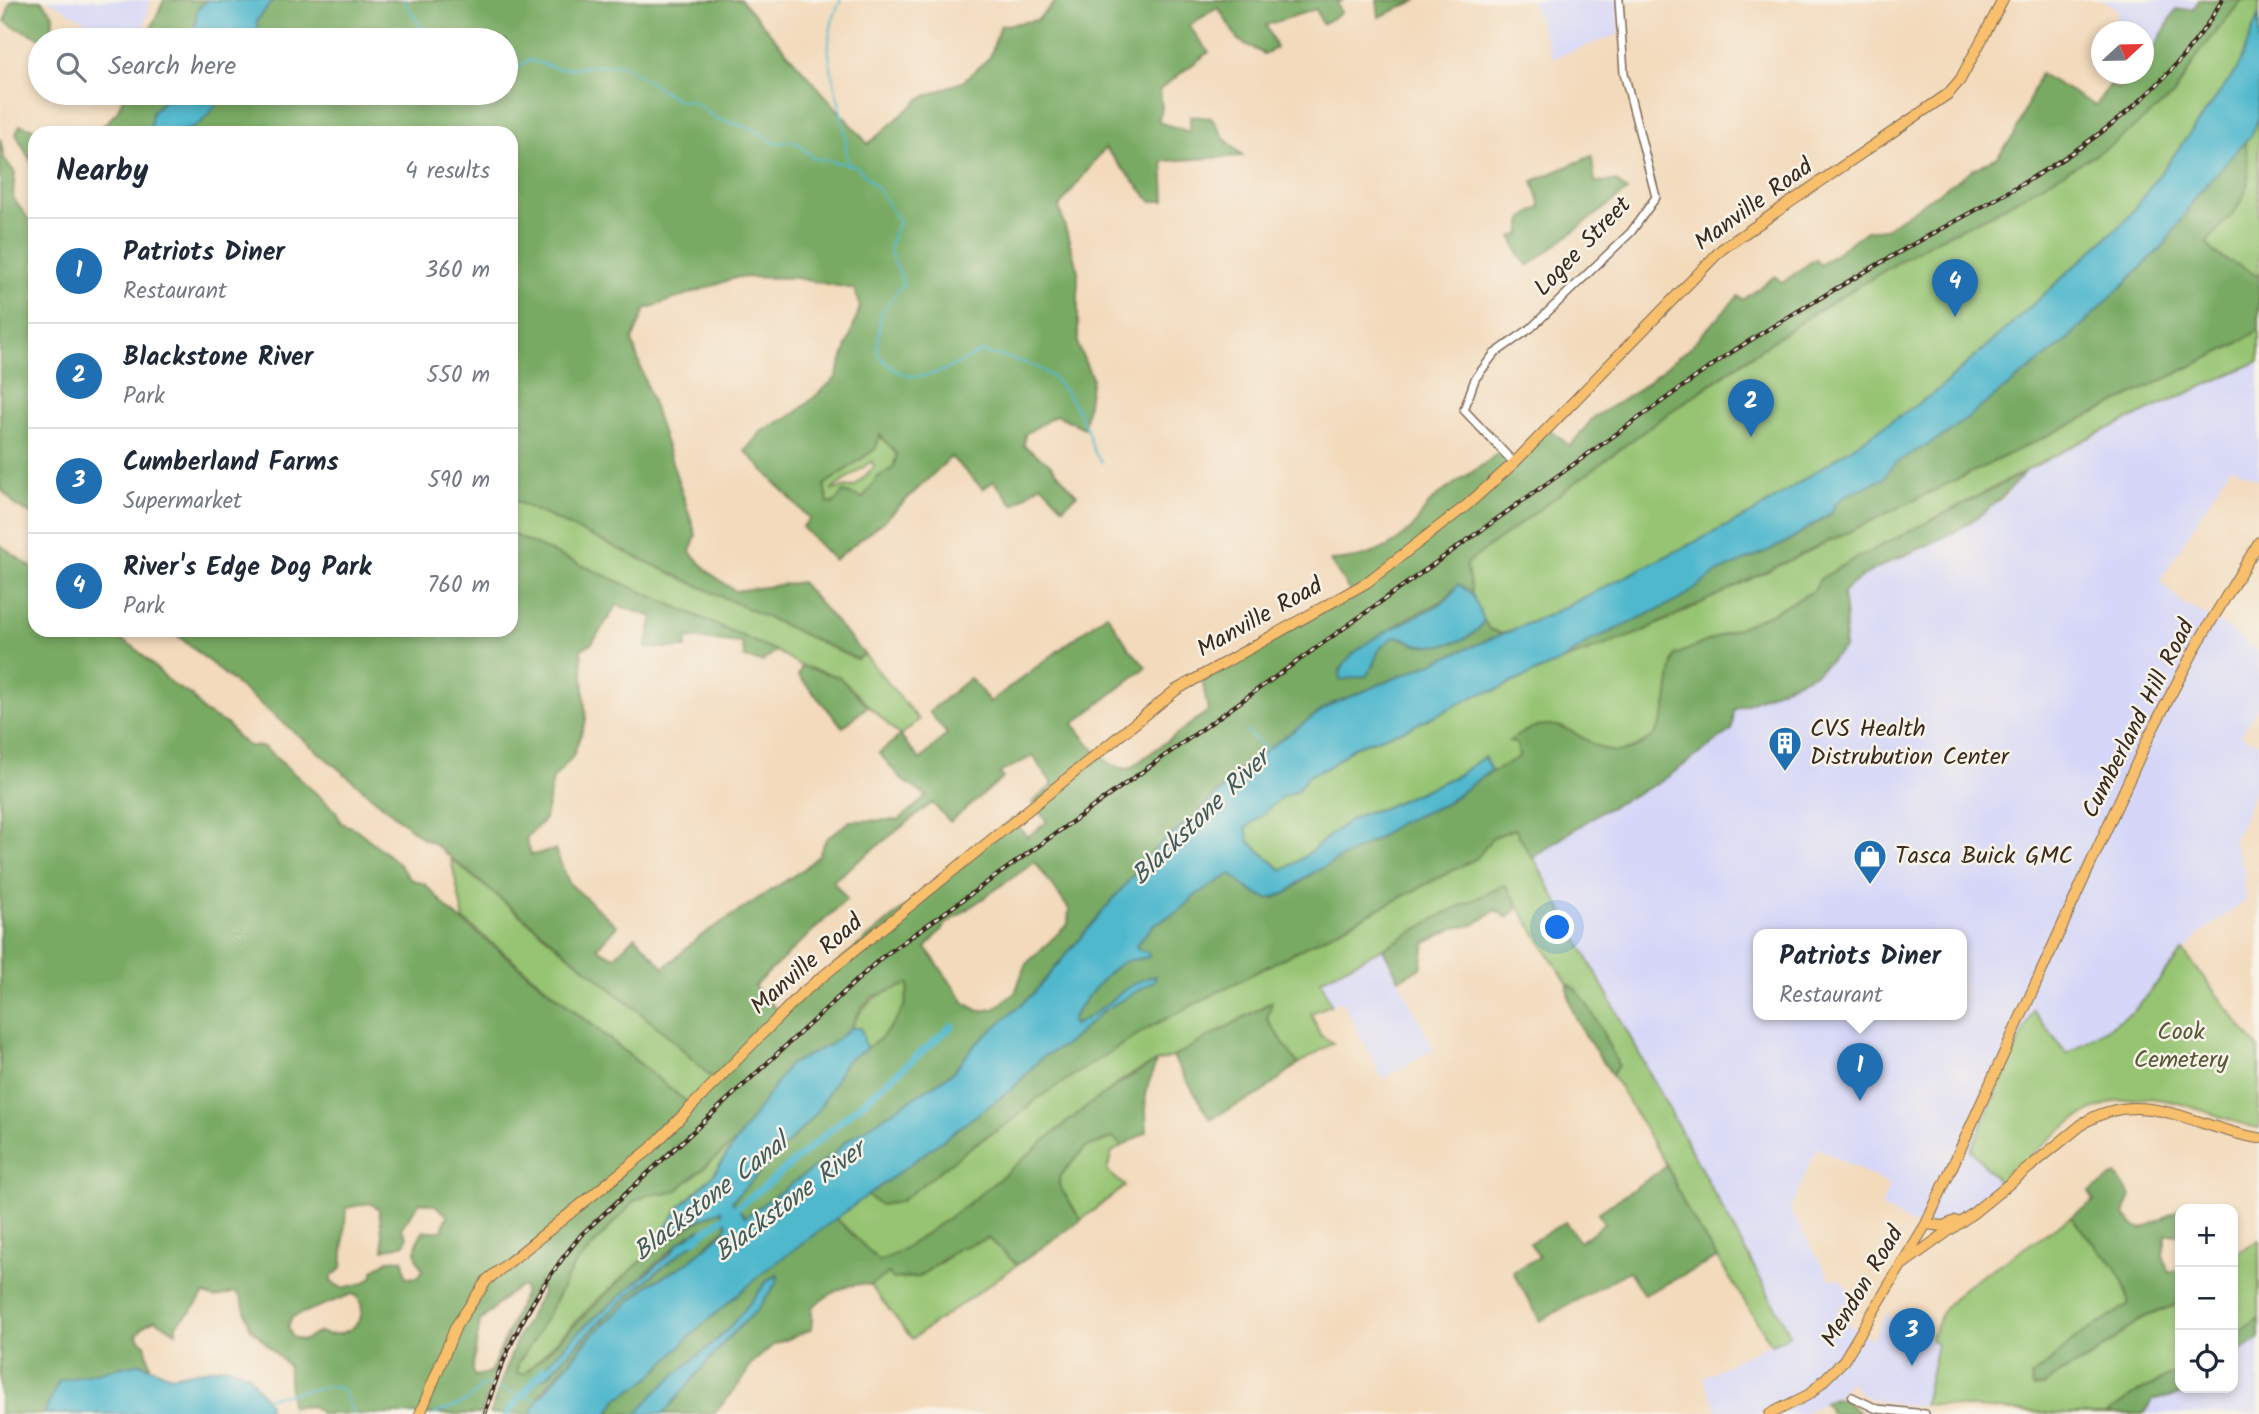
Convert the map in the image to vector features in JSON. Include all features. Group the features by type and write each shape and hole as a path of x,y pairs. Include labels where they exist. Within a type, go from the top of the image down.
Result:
{"main road":[{"name":"Manville Road","path":"420,1414 462,1316 478,1290 513,1257 650,1149 801,994 1176,690 1366,583 1467,505 1514,463 1722,249 1948,94 1960,80 2003,0"},
{"name":"Cumberland Hill Road","path":"1925,1226 2149,736 2198,643 2259,542"},
{"name":"Mendon Road","path":"1925,1226 1945,1234 2085,1122 2105,1112 2136,1107 2157,1108 2259,1138"},
{"name":"Mendon Road","path":"1925,1226 1943,1226 1972,1214"},
{"name":"Mendon Road","path":"1770,1414 1810,1394 1837,1369 1858,1340 1925,1226"},
{"path":"1902,1265 1945,1234"}],"street":[{"name":"Logee Street","path":"1514,463 1464,410 1475,379 1494,354 1531,328 1622,240 1656,197 1624,73 1619,0"},
{"path":"1852,1397 1877,1409 1925,1414"}],"shaded area":[{"path":"48,0 151,0 143,28 98,28"},
{"path":"1531,0 1618,0 1619,34 1553,58"},
{"path":"2102,0 2199,0 2193,9 2176,10 2154,48 2154,21 2114,21 2119,10"},
{"path":"2259,361 2259,480 2231,466 2160,581 2185,605 2214,619 2259,651 2259,705 2241,735 2259,743 2259,783 2233,842 2245,870 2243,885 2247,900 2200,934 2134,1011 2067,1054 2032,1010 1971,1150 2003,1187 1957,1223 1926,1233 1881,1206 1890,1185 1817,1148 1790,1210 1831,1280 1838,1278 1856,1298 1838,1307 1851,1326 1872,1339 1886,1314 1937,1343 1924,1404 1919,1407 1872,1400 1859,1392 1851,1381 1834,1398 1802,1414 1719,1414 1703,1377 1790,1333 1532,858 1599,813 1662,781 1734,710 1764,696 1846,619 1843,593 1857,579 1937,541 1977,517 2005,497 2024,473 2090,437"},
{"path":"1383,949 1434,1049 1383,1079 1342,1001 1331,1005 1321,981"},
{"path":"2259,1339 2259,1414 2143,1414 2153,1400 2189,1393 2238,1393 2238,1354"}],"green space":[{"path":"15,0 41,0 53,14 52,28 28,28 28,33 14,27 5,21 10,3"},
{"path":"164,0 219,0 204,14 196,28 151,28"},
{"path":"261,0 741,0 868,144 921,98 964,81 990,57 1000,26 1037,20 1058,0 1343,0 1337,3 1341,13 1322,24 1316,9 1266,25 1276,48 1264,54 1238,40 1218,7 1189,26 1209,52 1160,89 1162,109 1158,122 1190,132 1190,116 1212,118 1225,139 1243,156 1163,161 1165,201 1151,201 1105,148 1059,207 1078,271 1078,346 1092,378 1084,428 1057,415 1025,434 1024,446 1049,463 1077,495 1063,507 1041,484 1014,505 994,481 983,489 951,457 883,522 834,560 802,527 810,519 745,451 762,431 796,413 836,378 860,307 854,289 796,278 738,277 645,309 632,341 696,535 690,552 710,573 735,591 801,582 864,654 857,659 518,502 518,126 103,126 117,112 120,105 518,105 518,28 255,28","holes":["880,435 897,455 893,468 878,477 863,498 843,492 834,504 828,503 824,485 875,449"]},
{"path":"1377,0 1418,0 1379,17"},
{"path":"2199,0 2242,0 2201,51 2173,96 2112,145 1988,216 1932,242 1809,316 1674,409 1466,564 1472,594 1458,584 1446,598 1388,631 1340,670 1374,667 1379,648 1395,636 1421,645 1438,645 1465,637 1484,620 1489,629 1502,634 1330,705 1284,737 1227,782 1192,819 1158,846 1033,994 974,1046 952,1073 845,1142 835,1153 745,1217 732,1201 816,1114 846,1061 880,1039 893,1024 905,1005 909,984 872,997 861,1008 851,1028 831,1044 789,1065 737,1140 677,1190 665,1194 653,1193 635,1200 573,1267 535,1338 518,1363 517,1374 525,1373 617,1283 666,1242 721,1210 728,1226 686,1264 648,1285 589,1338 540,1394 535,1414 490,1414 516,1341 542,1293 539,1282 504,1346 481,1414 322,1414 311,1406 291,1407 288,1366 250,1327 241,1297 235,1292 215,1298 204,1294 176,1325 176,1332 155,1320 145,1325 136,1335 145,1344 150,1365 46,1414 0,1414 0,545 28,565 28,637 116,637 134,647 173,685 191,695 204,712 228,725 238,738 249,746 264,747 336,811 341,823 356,829 397,862 410,879 425,884 449,910 692,1106 714,1080 666,1034 433,843 422,838 179,637 518,637 518,537 776,651 762,662 745,658 742,643 687,638 686,648 646,648 653,617 617,605 592,643 581,649 586,720 573,756 553,779 545,819 526,838 531,855 555,850 569,883 617,926 597,948 614,957 635,936 664,968 699,937 805,868 819,855 826,839 850,821 899,820 927,796 902,780 879,753 900,736 920,760 947,734 929,712 970,678 990,702 1107,614 1129,648 1146,667 1073,724 1104,759 1129,769 1208,711 1202,677 1352,595 1330,561 1364,556 1394,543 1412,528 1428,505 1439,495 1500,451 1512,462 1548,428 1570,446 1594,417 1637,391 1690,347 1738,296 1743,300 1775,276 1782,283 1815,259 1820,265 1866,231 1885,229 1972,170 1997,157 2014,136 2040,74 2096,106 2109,85 2119,89 2122,84 2154,84 2154,48 2176,10 2193,9","holes":["1033,756 1053,785 1032,803 1047,822 1027,837 1013,819 778,1011 754,986 847,899 833,881 932,803 950,822 1003,778 999,773","1035,862 1069,909 1068,924 1025,965 1015,993 994,1009 979,1011 966,1004 926,948 945,925","420,1202 435,1205 447,1215 442,1231 424,1231 418,1240 416,1255 423,1270 418,1277 406,1278 403,1259 388,1260 373,1271 373,1276 364,1283 342,1288 331,1282 331,1277 342,1268 346,1208 370,1203 379,1209 384,1250 405,1244 407,1237 401,1228","691,1233 698,1240 637,1288 547,1377 541,1378 671,1250","524,1287 525,1292 490,1373 474,1376 472,1370 480,1321 508,1294","352,1294 357,1296 361,1305 359,1321 353,1327 337,1334 319,1332 302,1341 292,1337 288,1326 292,1317"]},
{"name":"Blackstone River","path":"2239,0 2259,0 2259,14 2238,68 2126,220 1937,391 1755,512 1549,615 1502,634 1489,629 1199,740 1809,316 1932,242 1988,216 2201,51"},
{"path":"2259,118 2259,277 2219,256 2207,243 2219,226 2236,210 2249,182 2245,141"},
{"path":"20,125 28,127 28,156 16,134"},
{"path":"0,138 4,158 15,173 13,198 28,218 28,512 17,507 0,488"},
{"path":"2245,141 2248,168 2245,194 2236,210 2207,243 2219,256 2259,277 2259,330 2233,346 1639,633 1561,661 1592,640 1681,599 1716,573 1783,544 1832,513 1834,505 1844,496 1882,479 1895,463 1945,435 2065,342 2164,245 2198,194"},
{"path":"1592,156 1595,182 1616,181 1627,191 1528,266 1519,255 1512,237 1520,235 1523,218 1541,207 1533,181"},
{"path":"2259,330 2259,361 2090,437 1827,575 1829,644 1513,826 1562,727 1510,742 1517,744 1519,757 1486,776 1491,770 1484,757 1458,775 1381,809 1367,812 1341,827 1307,855 1282,870 1249,841 1246,828 1282,797 1297,791 1308,776 1329,767 1354,747 1409,728 1479,694 1494,691 1561,661 1639,633 2233,346"},
{"path":"881,435 897,455 893,468 878,477 863,498 828,503 824,485 875,449","holes":["872,461 874,467 855,486 831,490"]},
{"path":"2024,473 2005,494 1972,521 1947,536 1874,570 1853,584 1843,593 1846,619 1844,648 1816,673 1734,710 1732,730 1662,781 1599,813 1532,858 1515,829 1493,837 1477,858 1148,1028 1038,1098 1013,1120 977,1142 900,1202 881,1205 866,1195 1012,1089 1042,1057 1067,1044 1103,1011 1154,981 1126,989 1088,1019 1073,1025 1071,1022 1078,1009 1117,965 1129,959 1144,958 1136,945 1154,924 1179,911 1196,895 1231,874 1251,891 1274,898 1287,893 1319,868 1377,839 1397,824 1445,804 1478,780 1519,757 1517,744 1509,741 1533,728 1543,725 1561,727 1603,749 1613,751 1625,751 1638,746 1654,734 1662,720 1675,655 1766,616 1814,591 1820,579 1851,561"},
{"path":"518,502 857,659 864,654 919,720 900,736 839,677 802,666 776,651 518,537"},
{"path":"802,666 839,677 868,706 843,727 798,675"},
{"path":"1515,829 1523,838 1790,1334 1772,1345 1688,1212 1667,1166 1612,1075 1618,1065 1604,1035 1504,885 1321,980 1331,1005 1311,1013 1320,1035 1333,1043 1298,1064 1267,1019 1271,1002 1173,1057 1156,1062 1123,1079 962,1210 894,1255 879,1261 835,1217 866,1195 881,1205 1013,1120 1038,1098 1148,1028 1477,858 1493,837"},
{"path":"451,859 666,1034 714,1080 692,1106 464,920"},
{"path":"1505,885 1517,902 1516,910 1508,918 1495,910 1474,925 1454,928 1425,943 1421,968 1399,979 1383,949 1443,914"},
{"name":"Cook Cemetery","path":"2183,951 2259,1049 2259,1128 2182,1104 2152,1098 2126,1099 2081,1116 2000,1183 1971,1150 2033,1010 2067,1054 2134,1011"},
{"path":"906,983 910,984 910,993 902,1012 882,1037 866,1049 861,1029 851,1028 856,1019 873,1000"},
{"path":"1568,984 1582,997 1603,1033 1618,1065 1612,1075 1577,1020"},
{"path":"1272,1002 1267,1019 1298,1064 1260,1094 1210,1119 1173,1057"},
{"path":"1156,1062 1145,1094 1147,1132 1122,1146 1113,1138 1086,1147 1059,1177 1060,1187 1081,1220 1017,1265 989,1238 957,1249 919,1277 893,1279 889,1273 870,1285 854,1285 839,1290 812,1307 812,1329 773,1345 749,1366 744,1378 714,1414 663,1414 726,1340 757,1310 777,1282 777,1275 769,1279 720,1337 666,1383 637,1414 608,1414 617,1399 650,1378 695,1331 745,1287 835,1217 879,1261 887,1258 966,1205 1099,1098"},
{"path":"1114,1138 1122,1146 1112,1152 1107,1171 1125,1186 1081,1220 1060,1187 1059,1177 1086,1147"},
{"path":"737,1140 712,1176 678,1209 647,1256 595,1302 525,1373 517,1374 518,1363 535,1338 573,1267 636,1200 653,1193 665,1194 677,1190"},
{"path":"1667,1166 1688,1212 1717,1258 1644,1295 1629,1271 1540,1321 1513,1272 1539,1257 1530,1243 1565,1222 1580,1242 1604,1224 1598,1213"},
{"path":"2116,1175 2131,1196 2124,1214 2134,1226 2143,1229 2175,1212 2175,1234 2166,1235 2163,1255 2169,1273 2175,1270 2175,1305 2142,1318 2092,1357 2057,1375 2044,1386 2033,1387 2031,1377 2079,1336 2128,1305 2124,1284 2116,1268 2071,1217 2094,1201 2089,1192"},
{"path":"2071,1217 2116,1268 2124,1284 2128,1305 2079,1336 2031,1377 2044,1386 2057,1375 2092,1357 2142,1318 2175,1305 2175,1373 2138,1392 2106,1414 2055,1414 1924,1404 1937,1344 1930,1339 1945,1307 1966,1286"},
{"path":"989,1238 1017,1265 912,1339 870,1285 889,1272 941,1263 957,1249"},
{"path":"2259,1240 2259,1318 2238,1333 2238,1267 2238,1252"},
{"path":"2259,1318 2259,1339 2238,1354 2238,1333"},
{"path":"2175,1373 2175,1393 2189,1393 2153,1400 2143,1414 2106,1414 2138,1392"},
{"path":"1834,1398 1842,1399 1861,1414 1832,1414 1823,1402"}],"water":[{"path":"207,0 274,0 257,20 257,28 195,28 197,10"},
{"path":"2259,14 2259,118 2250,136 2198,194 2164,245 2065,342 1945,435 1895,463 1883,479 1844,496 1834,505 1832,512 1783,544 1716,573 1681,599 1592,640 1561,661 1494,691 1479,694 1409,728 1354,747 1329,767 1308,776 1297,791 1282,797 1246,828 1249,842 1282,870 1366,812 1381,809 1458,775 1484,757 1491,770 1445,804 1397,824 1377,839 1305,877 1287,893 1268,899 1251,891 1231,874 1196,895 1179,911 1154,924 1136,945 1138,950 1148,952 1149,957 1129,960 1116,967 1093,990 1071,1022 1073,1025 1084,1020 1144,979 1156,976 1154,981 1103,1011 1067,1044 1042,1057 1012,1089 769,1268 695,1331 650,1378 617,1399 608,1414 531,1414 537,1401 589,1338 648,1285 686,1264 725,1231 727,1225 721,1210 690,1224 647,1256 678,1209 712,1176 789,1065 831,1044 851,1028 861,1028 866,1049 846,1061 816,1114 732,1201 745,1217 835,1153 845,1142 952,1073 974,1046 1033,994 1158,846 1192,819 1252,760 1330,705 1549,615 1755,512 1937,391 2126,220 2238,68"},
{"path":"159,105 216,105 195,126 151,126 152,113"},
{"path":"1458,584 1472,594 1484,620 1473,633 1457,642 1430,645 1418,644 1396,636 1378,651 1366,676 1340,680 1342,668 1365,644 1445,601"},
{"path":"700,1229 698,1240 618,1305 541,1379 539,1373 577,1333 670,1254 679,1243"},
{"path":"778,1275 777,1282 757,1310 726,1340 663,1414 637,1414 666,1383 727,1330 769,1279"},
{"path":"140,1363 171,1376 226,1366 248,1374 269,1404 268,1414 44,1414 59,1381"}],"waterway":[{"path":"403,0 422,28"},
{"path":"841,0 830,32 829,46 832,75 844,126 847,165"},
{"path":"518,68 529,60 534,62"},
{"path":"536,62 559,69 621,64 678,100 694,102 717,119 751,128 777,144 792,141 813,158 856,166 879,190 899,222 890,248 903,284 881,313 877,352 901,373 914,376 940,372 981,352 1018,361 1046,372 1076,408 1102,462"},
{"path":"1246,731 1269,751"},
{"name":"Blackstone Canal","path":"694,1240 769,1183 952,1026"},
{"name":"Blackstone Canal","path":"507,1414 544,1369"},
{"path":"435,1414 466,1401 482,1385 489,1386"},
{"path":"264,1398 330,1386 342,1389 354,1414"},
{"path":"497,1388 536,1400"}],"railway":[{"path":"485,1414 502,1365 523,1319 550,1276 581,1235 881,958 1727,355 1864,272 2042,172 2084,144 2124,114 2161,81 2194,43 2222,0"}],"place":[{"name":"River's Edge Dog Park","path":"1955,317"},
{"name":"Blackstone River","path":"1751,437"},
{"name":"CVS Health Distrubution Center","path":"1785,773"},
{"name":"Tasca Buick GMC","path":"1870,886"},
{"name":"Patriots Diner","path":"1860,1101"},
{"name":"Cumberland Farms","path":"1912,1366"}]}
